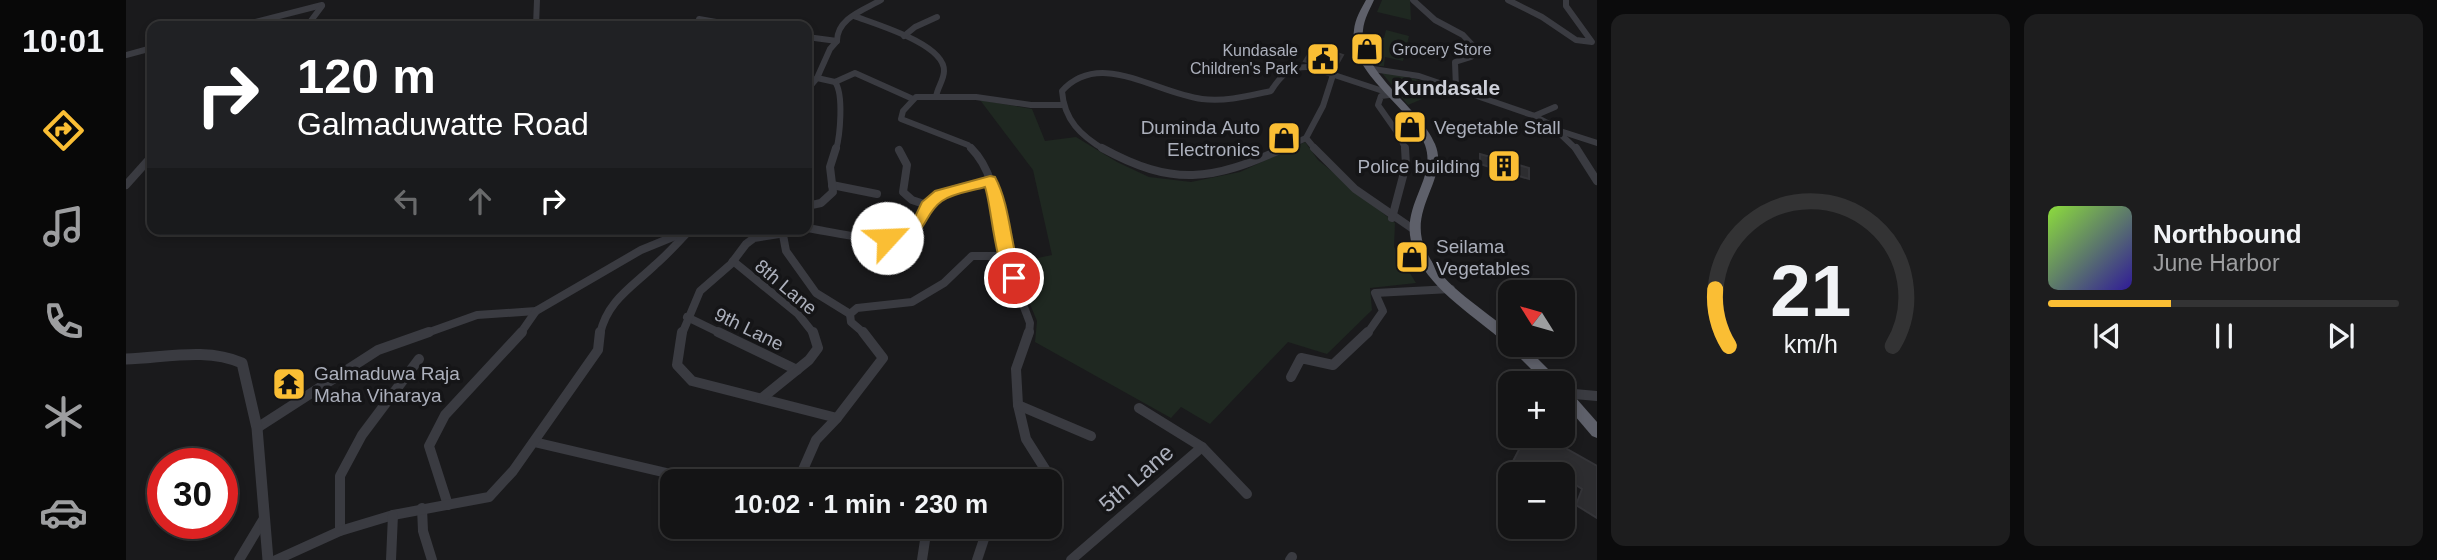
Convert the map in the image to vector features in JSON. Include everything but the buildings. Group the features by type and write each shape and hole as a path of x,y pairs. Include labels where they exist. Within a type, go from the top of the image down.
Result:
{"highway":[{"path":"1370,0 1358,29 1364,55 1427,137 1433,157 1430,174 1418,200 1413,229 1421,253 1430,268 1451,289 1498,329"},
{"path":"1528,357 1541,371"},
{"path":"1575,407 1597,432"}],"street":[{"path":"536,21 537,0"},
{"path":"868,0 878,2"},
{"path":"1413,0 1435,20 1463,35 1477,50 1471,57 1455,62 1456,89"},
{"path":"1508,0 1542,16 1576,40 1595,43"},
{"path":"1566,0 1566,6 1595,43"},
{"path":"812,82 837,41 837,33 843,22 878,2"},
{"path":"258,21 323,3"},
{"path":"310,21 323,3"},
{"path":"855,16 939,54 944,64 944,74 935,88 936,97"},
{"path":"904,36 915,27 937,17"},
{"path":"699,19 710,21"},
{"path":"812,38 837,41"},
{"path":"126,55 147,49"},
{"path":"1333,75 1323,106 1306,138 1238,169 1208,176 1189,178 1150,173 1119,160 1080,135 1066,117 1062,105 1062,91 1067,83 1097,71 1124,75 1171,93 1219,100 1271,91 1283,72 1298,66 1333,75 1392,94"},
{"path":"1373,69 1394,70 1456,89 1534,117 1556,130 1597,143"},
{"path":"817,78 835,82 855,73 914,99 975,97 1031,105 1062,105"},
{"path":"812,205 821,203 833,192 830,167 839,140 840,118 839,87 835,82"},
{"path":"1392,94 1381,96 1378,104 1397,129 1406,149 1406,171 1397,190 1392,218"},
{"path":"914,99 903,111 901,119 968,145 981,158 995,195 1006,256 1030,323 1029,338 1016,369 1018,405 1026,439 1045,469"},
{"path":"1534,117 1555,107"},
{"path":"1556,130 1587,162 1597,180"},
{"path":"1306,138 1321,159 1392,218 1413,229"},
{"path":"899,150 907,165 903,192 912,200 927,205"},
{"path":"126,185 147,162"},
{"path":"812,229 887,238 908,234 921,222 927,205 940,195 990,181"},
{"path":"832,184 847,185 860,192 877,194"},
{"path":"448,505 429,446 445,415 521,333 537,311 641,250 678,235"},
{"path":"276,560 340,531 393,515 489,497 513,471 598,350 599,331 610,305 623,290 644,275 686,235"},
{"path":"767,235 749,241 733,261 705,284 687,317 678,344 677,365 692,382 837,418"},
{"path":"786,235 786,251 816,293 850,314"},
{"path":"850,314 857,308 912,302 944,283 972,256 1006,256"},
{"name":"8th Lane","path":"733,261 748,278 800,317 814,333 817,348 809,360 762,398"},
{"path":"1290,377 1301,358 1333,365 1374,327 1383,311 1375,293 1451,289"},
{"path":"257,428 378,350 477,315 537,311"},
{"path":"803,469 816,440 837,418 883,358 866,335 851,322 850,314"},
{"name":"9th Lane","path":"687,317 797,370"},
{"path":"126,359 211,355 236,359 242,363 257,428 268,560"},
{"path":"340,531 340,476 362,435 419,359"},
{"path":"1575,394 1597,396"},
{"path":"1018,405 1091,436"},
{"name":"5th Lane","path":"1071,560 1202,447 1139,408"},
{"path":"534,442 660,471"},
{"path":"1202,447 1247,494"},
{"path":"422,509 423,531 432,560"},
{"path":"391,560 393,515"},
{"path":"239,560 263,520"},
{"path":"922,560 925,539"},
{"path":"976,560 984,539"}],"shaded area":[{"path":"1382,0 1410,0 1411,20 1377,12"},
{"path":"1386,30 1409,36 1403,61 1385,57 1384,66 1379,66 1366,34 1384,38"},
{"path":"1389,72 1448,88 1408,105 1382,73"},
{"path":"980,100 1032,109 1045,141 1076,137 1117,162 1149,177 1191,182 1240,172 1305,142 1318,160 1395,223 1394,247 1416,283 1370,288 1372,310 1327,354 1288,342 1210,424 1181,407 1171,418 1035,342 1037,321 1013,263 1052,255 1033,170"}],"place":[{"name":"Grocery Store","path":"1367,49"},
{"name":"Kundasale Children's Park","path":"1323,59"},
{"name":"Vegetable Stall","path":"1410,127"},
{"name":"Duminda Auto Electronics","path":"1284,138"},
{"name":"Police building","path":"1504,166"},
{"name":"Seilama Vegetables","path":"1412,257"},
{"name":"Galmaduwa Raja Maha Viharaya","path":"289,384"}],"district":[{"name":"Kundasale","path":"1447,87"}],"route":[{"path":"887,238 908,234 921,222 927,205 940,195 990,181 1006,256 1014,278"}]}
